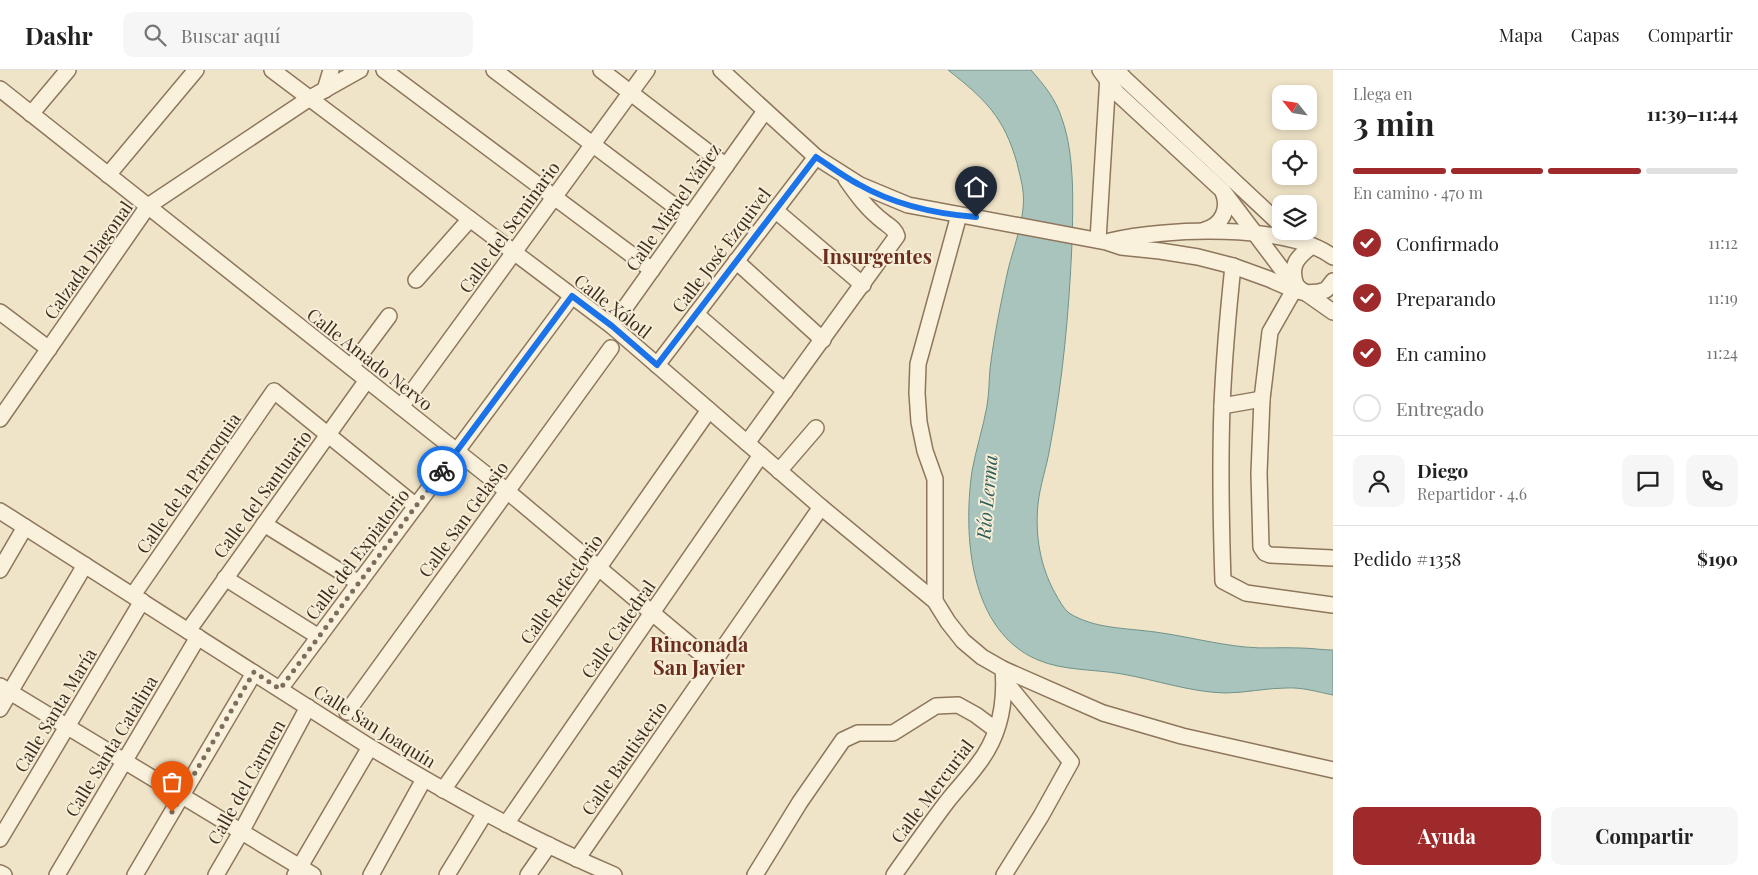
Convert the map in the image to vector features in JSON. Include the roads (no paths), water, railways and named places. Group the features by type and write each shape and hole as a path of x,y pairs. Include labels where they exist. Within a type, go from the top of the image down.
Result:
{"street":[{"path":"32,114 68,70"},
{"path":"108,175 196,70"},
{"name":"Calle Xólotl","path":"272,70 612,326 779,471 935,600 948,622 963,641 1003,675"},
{"path":"325,90 331,70"},
{"name":"Calzada Diagonal","path":"0,419 148,206 310,98 360,70"},
{"path":"384,70 652,270"},
{"path":"494,70 689,217"},
{"path":"601,70 726,166"},
{"name":"Calle del Seminario","path":"401,407 647,70"},
{"path":"721,70 816,157 843,176 860,185 908,205 1098,240 1121,247 1198,257 1233,266 1298,289 1320,292 1326,290 1333,281"},
{"path":"1108,72 1117,93 1223,191 1298,289 1333,312"},
{"path":"1108,72 1124,78 1272,216"},
{"path":"1098,240 1108,72"},
{"name":"Calle Amado Nervo","path":"0,89 507,491 712,663"},
{"name":"Calle Miguel Yáñez","path":"612,326 765,111"},
{"name":"Calle José Ezquivel","path":"657,365 816,157"},
{"path":"747,443 897,236 896,231 862,201 843,176"},
{"path":"1205,230 1216,225 1224,215 1226,203 1223,191"},
{"path":"775,210 863,285"},
{"path":"935,600 935,479 925,451 919,422 918,364 959,215"},
{"path":"416,280 470,219"},
{"path":"1098,240 1205,230 1256,234 1292,240 1312,246"},
{"path":"1303,240 1332,257"},
{"path":"1298,289 1292,273 1294,266 1301,255 1312,246"},
{"path":"736,262 823,340"},
{"path":"1233,266 1222,406 1220,493 1223,581 1246,593 1333,605"},
{"path":"1298,289 1270,332 1262,399 1259,473 1261,547 1270,555 1333,558"},
{"name":"Calle del Expiatorio","path":"280,689 572,296"},
{"path":"0,312 49,349"},
{"path":"696,314 785,391"},
{"path":"351,367 390,316"},
{"name":"Calle San Gelasio","path":"347,712 611,348"},
{"name":"Calle del Santuario","path":"193,634 225,578 367,380"},
{"name":"Calle de la Parroquia","path":"137,598 274,391 328,435"},
{"path":"1222,406 1262,399"},
{"name":"Calle Refectorio","path":"443,790 709,410"},
{"path":"779,471 816,428"},
{"path":"328,435 416,506"},
{"name":"Calle Catedral","path":"506,824 761,455"},
{"name":"Calle Bautisterio","path":"577,859 821,506"},
{"name":"Calle San Joaquín","path":"0,511 370,747 485,813 608,874"},
{"path":"264,524 359,584"},
{"path":"0,570 25,527"},
{"path":"0,709 5,689 85,565"},
{"path":"225,578 319,637"},
{"name":"Calle Santa María","path":"0,839 67,727 137,598"},
{"name":"Calle Santa Catalina","path":"57,875 124,761 193,634"},
{"path":"135,875 254,672"},
{"path":"1003,675 1071,762 1041,816 1004,875"},
{"path":"1003,675 1103,713 1182,736 1333,770"},
{"name":"Calle Mercurial","path":"894,875 919,838 979,764 988,748 996,730 1003,698 1003,675"},
{"path":"5,689 241,832 297,871 313,875"},
{"path":"755,875 800,802 843,740 858,733 893,733 936,706 958,705 976,715 996,730"},
{"name":"Calle del Carmen","path":"216,875 308,707"},
{"path":"297,871 370,747"},
{"path":"371,875 424,779"},
{"path":"447,875 485,813"},
{"path":"528,875 549,845"},
{"path":"0,873 4,875"}],"water":[{"name":"Río Lerma","path":"948,70 1031,70 1053,99 1066,133 1071,164 1073,197 1069,294 1058,396 1037,516 1038,539 1042,561 1050,583 1060,601 1069,613 1089,622 1111,627 1245,647 1333,650 1333,695 1292,688 1233,693 1212,692 1111,672 1048,664 1015,646 997,627 984,604 976,579 971,551 969,496 972,471 987,406 990,369 998,319 1023,211 1023,191 1012,147 999,121 992,110 973,90"}],"district":[{"name":"Insurgentes","path":"877,255"},
{"name":"Rinconada San Javier","path":"699,654"}]}
